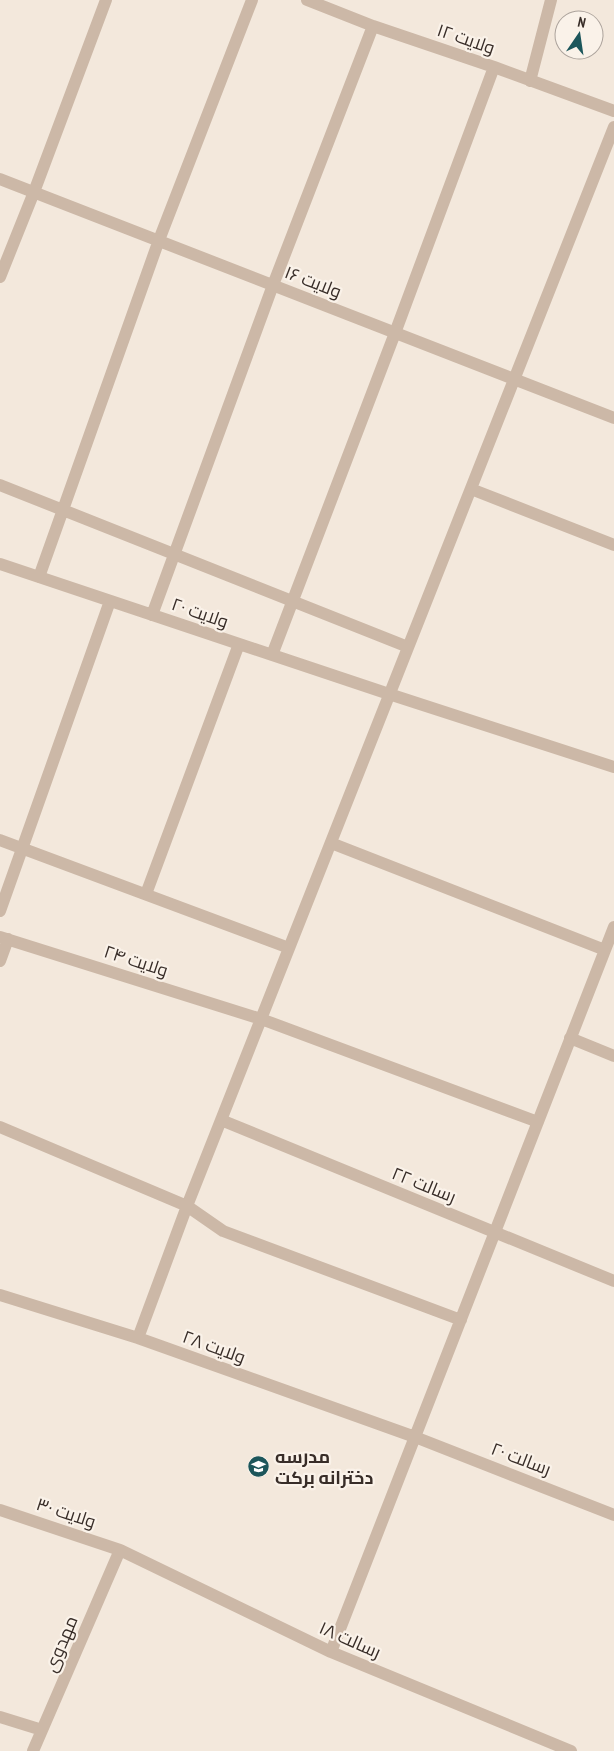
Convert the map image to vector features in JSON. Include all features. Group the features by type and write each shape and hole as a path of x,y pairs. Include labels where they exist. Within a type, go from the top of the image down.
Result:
{"street":[{"path":"0,277 106,0"},
{"path":"39,577 159,240 252,0"},
{"name":"ولایت ۱۲","path":"307,0 373,26 494,67 614,111"},
{"path":"530,81 551,0"},
{"path":"152,615 273,285 373,26"},
{"path":"272,655 494,67"},
{"path":"138,1338 187,1206 614,126"},
{"name":"ولایت ۱۶","path":"0,178 614,418"},
{"path":"0,485 408,647"},
{"path":"471,489 614,545"},
{"name":"ولایت ۲۰","path":"0,564 614,767"},
{"path":"0,912 110,601"},
{"path":"146,894 238,644"},
{"path":"0,840 289,948"},
{"path":"331,843 605,950"},
{"path":"331,1652 614,927"},
{"path":"0,961 4,938"},
{"name":"ولایت ۲۴","path":"4,938 261,1019 538,1122"},
{"path":"570,1038 614,1056"},
{"name":"رسالت ۲۲","path":"221,1120 614,1281"},
{"path":"0,1127 187,1206 223,1231 460,1320"},
{"name":"ولایت ۲۸","path":"0,1295 138,1338 415,1437"},
{"name":"رسالت ۲۰","path":"415,1437 614,1515"},
{"name":"ولایت ۳۰","path":"0,1510 120,1550"},
{"name":"رسالت ۱۸","path":"120,1550 331,1652 571,1751"},
{"name":"مهدوی","path":"33,1751 120,1550"},
{"path":"0,1717 42,1730"}],"place":[{"name":"مدرسه دخترانه برکت","path":"259,1467"}]}
